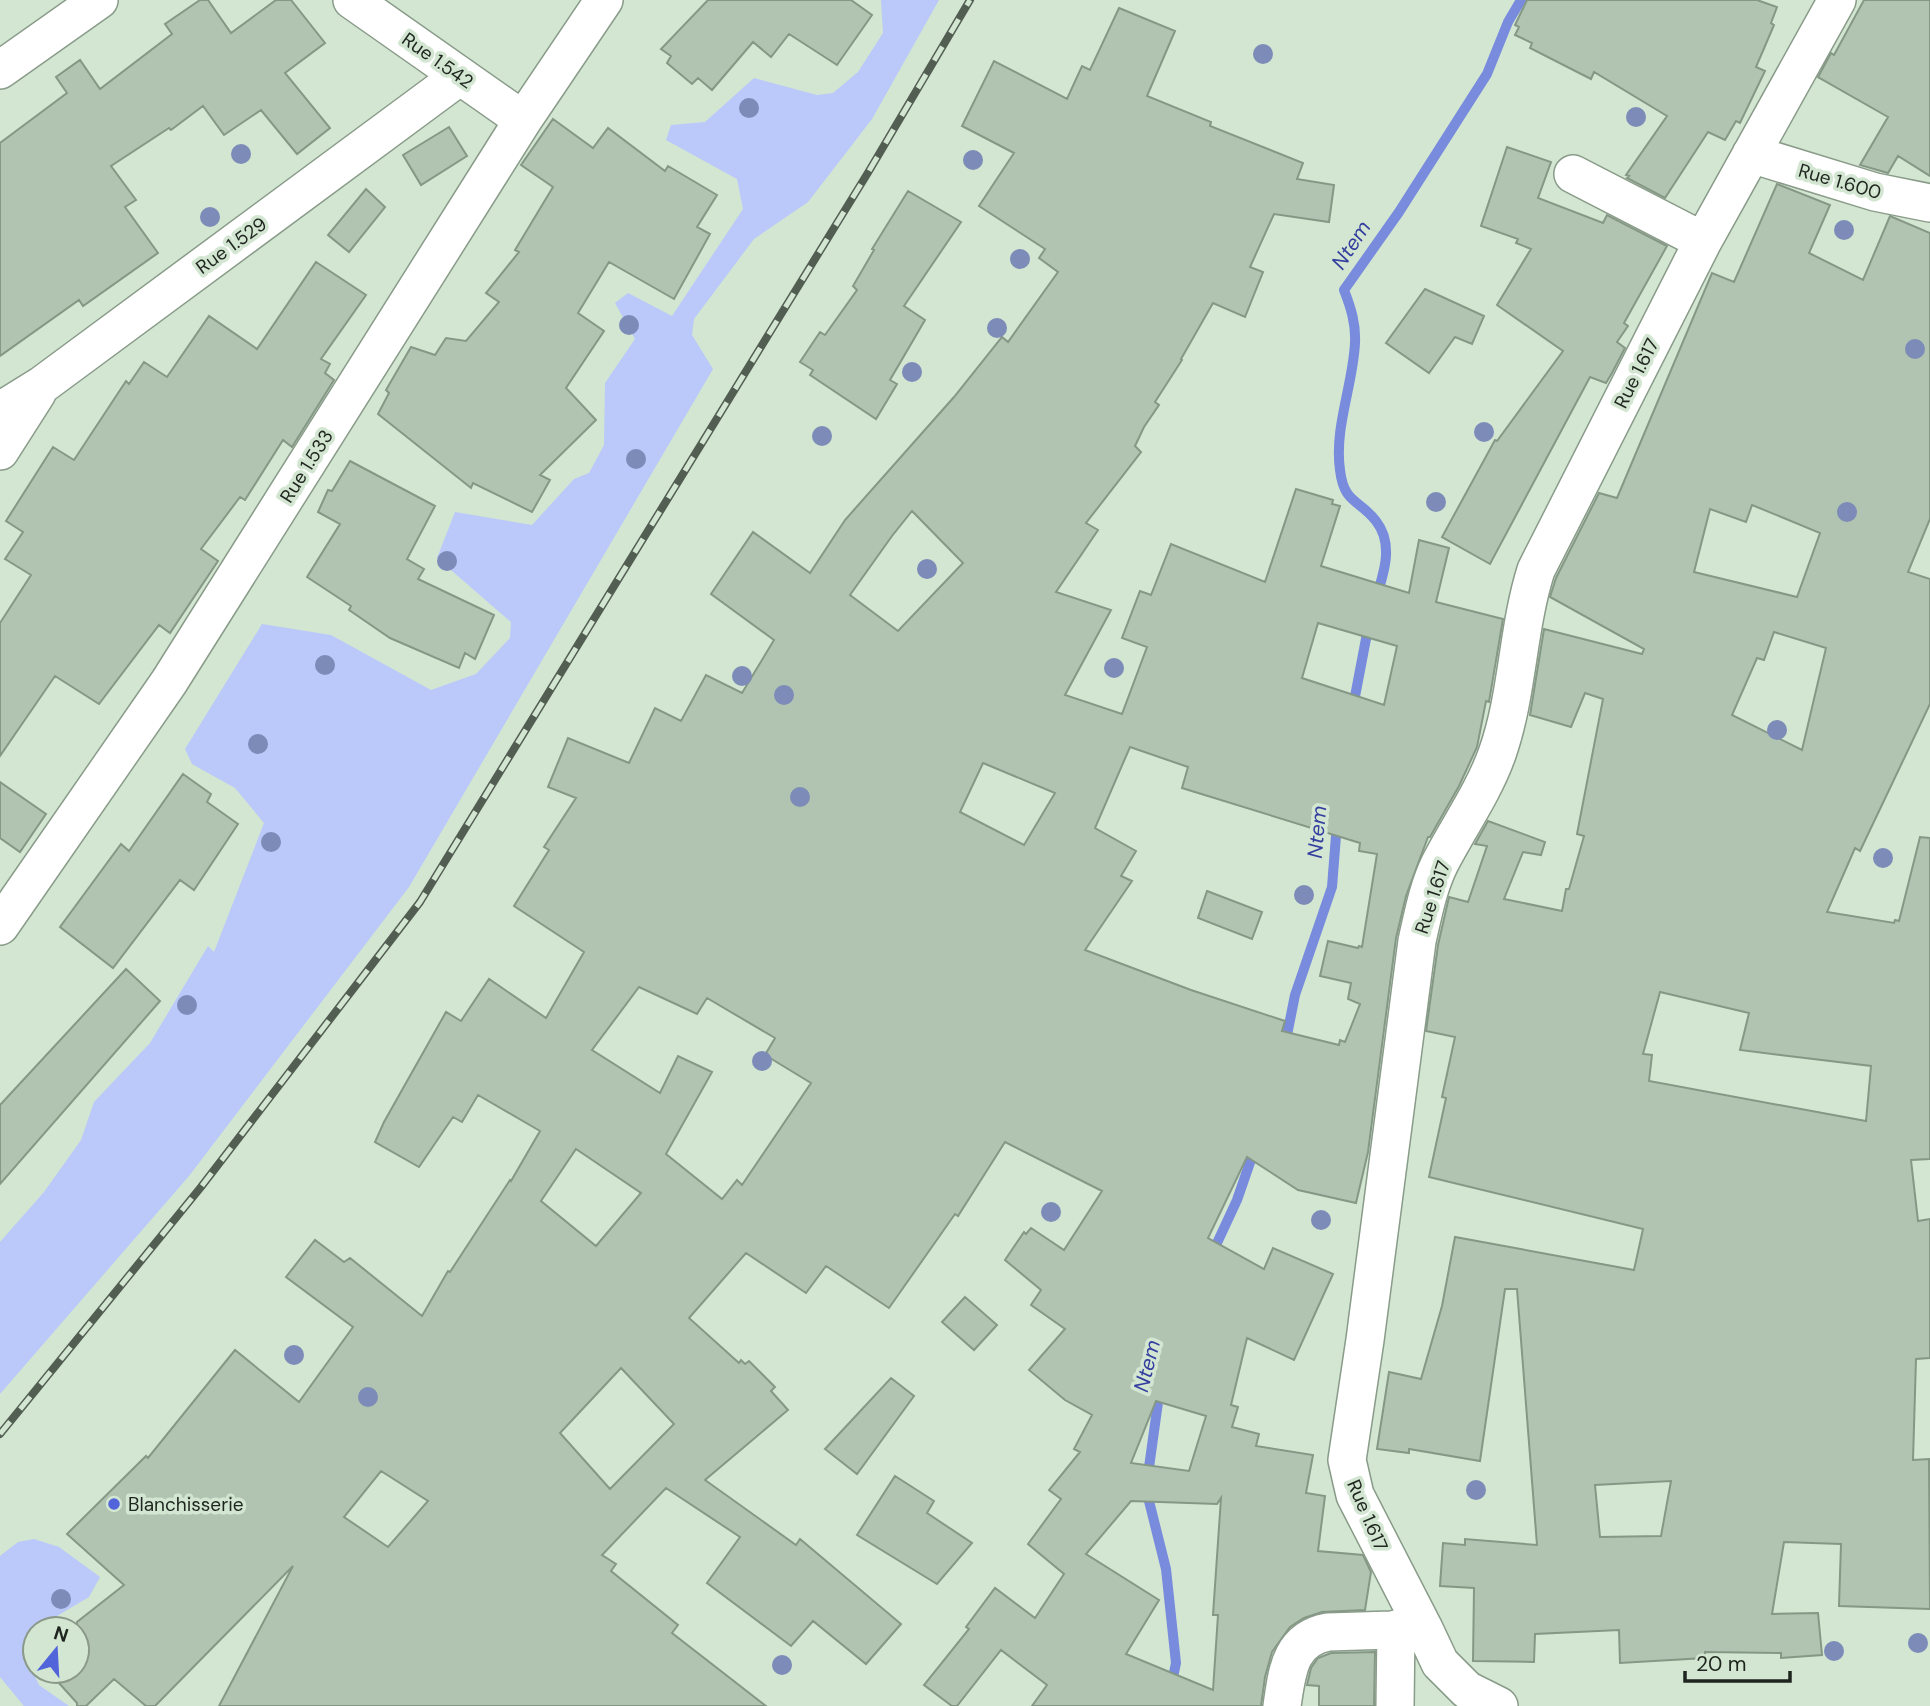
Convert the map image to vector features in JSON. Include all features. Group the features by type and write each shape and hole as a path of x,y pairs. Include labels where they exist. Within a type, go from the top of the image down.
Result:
{"street":[{"path":"0,70 99,0"},
{"name":"Rue 1.542","path":"352,0 523,120"},
{"name":"Rue 1.533","path":"0,926 169,681 523,120 604,0"},
{"name":"Rue 1.617","path":"1499,1706 1468,1690 1410,1629 1355,1495 1347,1460 1419,930 1438,866 1496,757 1503,737 1528,593 1536,570 1703,241 1838,0"},
{"name":"Rue 1.529","path":"0,411 42,385 460,76"},
{"name":"Rue 1.600","path":"1751,154 1875,192 1930,204"},
{"path":"1573,174 1703,241"},
{"path":"0,451 42,385"},
{"path":"1282,1706 1287,1673 1304,1640 1314,1634 1328,1632 1410,1629 1395,1706"}],"shaded area":[{"path":"881,0 939,0 872,119 808,202 754,239 694,319 692,335 713,369 409,887 189,1176 0,1394 0,1242 44,1192 81,1140 94,1102 150,1043 208,946 214,952 264,823 235,788 192,764 185,749 262,624 331,635 431,690 476,674 510,638 511,622 437,558 455,512 532,525 574,479 589,473 604,445 605,383 635,339 615,303 628,293 672,316 743,209 737,179 666,140 671,125 705,122 754,78 817,95 833,93 858,72 883,33"},
{"path":"34,1539 59,1547 100,1577 89,1597 59,1615 21,1615 21,1685 39,1685 69,1706 24,1706 0,1677 0,1556 18,1542"}],"building":[{"path":"200,0 208,0 231,33 276,0 291,0 325,43 285,73 330,128 297,154 261,110 224,135 203,106 171,130 169,128 111,166 136,200 125,207 158,253 83,306 79,300 0,356 0,143 67,93 56,77 80,60 100,89 172,34 165,24"},
{"path":"708,0 851,0 872,15 837,65 789,34 771,57 753,42 712,90 698,78 692,84 667,63 671,56 661,49"},
{"path":"1527,0 1757,0 1777,7 1771,23 1774,25 1756,67 1765,71 1740,123 1736,121 1725,140 1708,132 1665,198 1626,175 1667,116 1594,72 1591,79 1530,48 1532,43 1515,35 1519,27 1515,25"},
{"path":"1864,0 1930,0 1930,176 1898,156 1888,173 1860,165 1888,117 1818,77 1831,53 1834,55"},
{"path":"1119,8 1175,31 1147,96 1211,122 1210,126 1303,163 1297,179 1334,185 1329,222 1274,214 1250,267 1263,272 1245,317 1213,303 1155,402 1159,405 1135,446 1141,452 1086,523 1098,530 1056,592 1111,610 1065,695 1122,714 1147,647 1122,638 1140,591 1151,595 1171,544 1265,582 1296,489 1333,500 1332,504 1340,506 1321,566 1409,593 1419,540 1449,548 1436,602 1503,619 1489,702 1486,701 1477,747 1459,786 1428,837 1406,896 1396,938 1368,1152 1356,1203 1298,1190 1247,1157 1208,1238 1264,1269 1273,1248 1333,1274 1294,1360 1247,1338 1231,1405 1238,1407 1232,1427 1259,1434 1256,1446 1313,1455 1306,1493 1325,1496 1318,1551 1363,1555 1371,1572 1365,1610 1322,1612 1304,1618 1290,1627 1272,1652 1261,1706 1032,1706 1047,1685 1001,1650 957,1706 952,1706 924,1685 969,1629 966,1627 995,1588 1035,1618 1064,1574 1028,1544 1061,1499 1049,1490 1080,1452 1074,1449 1092,1415 1065,1400 1029,1370 1065,1329 1031,1305 1041,1290 1005,1260 1024,1232 1026,1234 1031,1228 1064,1250 1102,1191 1005,1142 958,1216 955,1214 889,1308 826,1266 806,1293 746,1253 689,1318 739,1363 741,1360 745,1364 749,1361 775,1387 771,1391 788,1410 705,1480 796,1545 800,1539 901,1624 866,1664 813,1621 791,1646 707,1583 740,1537 666,1488 602,1555 616,1564 611,1571 678,1625 672,1633 766,1706 219,1706 293,1566 155,1706 146,1706 114,1679 86,1706 77,1706 61,1685 91,1685 91,1615 86,1615 124,1585 67,1534 146,1456 148,1458 235,1350 299,1402 353,1327 286,1277 315,1240 344,1262 350,1258 422,1316 448,1271 450,1272 511,1181 540,1131 478,1095 462,1122 453,1117 419,1167 375,1142 446,1012 461,1021 489,979 546,1018 584,952 514,906 549,850 544,847 576,798 548,787 568,738 629,763 655,708 681,721 706,675 742,693 774,640 711,594 753,532 810,573 845,520 954,397 1002,337 1008,342 1058,272 1039,258 1045,249 979,206 1014,153 962,126 994,61 1067,99 1082,66 1090,70","holes":["912,511 963,563 898,631 850,595","1318,623 1397,646 1384,705 1302,678","1130,747 1188,767 1182,788 1360,843 1359,851 1377,854 1362,947 1328,941 1320,976 1351,983 1348,999 1360,1004 1345,1042 1340,1040 1339,1045 1282,1031 1285,1021 1191,990 1085,950 1132,881 1121,876 1136,851 1095,828","983,763 1055,793 1024,845 960,812","639,987 697,1014 707,998 775,1038 765,1055 811,1083 742,1185 737,1180 722,1199 666,1154 712,1072 678,1056 660,1093 592,1050","576,1149 641,1193 596,1246 541,1201","621,1368 674,1424 610,1489 560,1433","1156,1401 1206,1416 1189,1471 1131,1463","381,1471 428,1501 388,1547 344,1517","1221,1498 1213,1615 1218,1615 1213,1690 1126,1654 1159,1600 1086,1554 1131,1501 1217,1504"]},
{"path":"553,119 593,148 608,128 665,171 668,166 717,195 697,227 710,234 674,299 609,262 578,313 604,331 566,388 596,420 540,475 550,480 532,512 473,483 471,488 378,414 389,393 386,390 411,347 435,355 446,338 466,341 499,302 486,293 519,252 515,250 553,187 521,165"},
{"path":"449,127 467,156 421,185 403,155"},
{"path":"1507,147 1551,162 1538,198 1603,223 1607,215 1667,246 1624,323 1628,326 1617,342 1625,348 1612,373 1606,383 1590,377 1490,564 1442,537 1495,440 1497,441 1563,351 1497,305 1531,249 1516,243 1518,239 1481,226"},
{"path":"1777,184 1830,205 1809,253 1863,280 1890,216 1930,233 1930,519 1908,572 1930,579 1930,704 1860,851 1855,848 1827,912 1894,923 1895,920 1899,921 1920,837 1930,838 1930,1159 1911,1160 1918,1221 1930,1219 1930,1358 1916,1359 1913,1460 1929,1459 1930,1609 1839,1606 1841,1544 1784,1542 1772,1614 1818,1613 1822,1655 1781,1658 1781,1653 1705,1652 1705,1658 1620,1663 1619,1630 1535,1634 1534,1662 1473,1661 1474,1588 1440,1586 1443,1543 1465,1545 1465,1539 1537,1545 1517,1289 1505,1289 1480,1461 1409,1449 1409,1453 1377,1449 1389,1372 1421,1379 1442,1306 1455,1237 1634,1270 1643,1229 1429,1177 1446,1098 1442,1097 1455,1037 1426,1031 1438,945 1449,897 1468,902 1487,846 1475,844 1488,821 1545,842 1541,855 1523,852 1504,899 1562,911 1566,889 1569,889 1584,836 1577,834 1603,699 1585,693 1571,727 1530,715 1544,629 1642,654 1644,649 1550,597 1556,578 1599,493 1617,498 1712,273 1734,282","holes":["1752,505 1820,533 1797,597 1694,572 1710,509 1746,522","1774,632 1826,648 1802,750 1732,715 1757,658 1764,660","1660,992 1749,1013 1740,1050 1871,1066 1866,1121 1649,1081 1652,1055 1643,1054","1671,1481 1661,1536 1600,1537 1595,1485"]},
{"path":"366,189 385,207 349,252 328,235"},
{"path":"908,191 961,222 904,306 925,320 890,380 897,384 876,419 810,375 813,370 800,362 820,332 825,335 857,290 853,286 874,250 872,249"},
{"path":"316,262 366,295 321,359 330,364 325,373 334,380 292,447 283,440 245,500 240,497 201,549 218,561 170,633 159,625 99,704 55,676 0,756 0,623 31,575 5,559 23,532 6,521 53,447 74,460 126,381 129,384 144,362 167,377 209,316 257,349"},
{"path":"1425,289 1484,316 1472,344 1455,337 1429,373 1386,343"},
{"path":"350,461 435,506 407,559 424,569 418,579 494,615 475,659 465,653 459,668 390,638 349,610 351,606 307,577 340,524 318,512 328,490 332,491"},
{"path":"183,774 211,794 207,802 238,824 194,890 180,880 113,968 60,927 121,844 129,851"},
{"path":"0,782 46,814 20,852 0,838"},
{"path":"1207,891 1262,912 1252,939 1198,918"},
{"path":"126,969 160,1001 0,1184 0,1105"},
{"path":"965,1297 997,1325 974,1350 942,1322"},
{"path":"891,1378 914,1396 857,1474 825,1449"},
{"path":"895,1476 934,1501 927,1513 972,1543 937,1584 857,1535"},
{"path":"1375,1652 1374,1706 1319,1706 1319,1686 1307,1685 1311,1668 1318,1658 1331,1653"}],"waterway":[{"name":"Ntem","path":"1376,598 1386,559 1385,539 1376,521 1345,489 1340,470 1340,438 1355,343 1355,329 1344,290 1399,212 1487,74 1508,22 1521,0"},
{"name":"Ntem","path":"1353,707 1369,623"},
{"name":"Ntem","path":"1285,1045 1295,995 1332,887 1337,823"},
{"name":"Ntem","path":"1211,1256 1237,1200 1255,1148"},
{"name":"Ntem","path":"1160,1388 1146,1489 1166,1569 1176,1663 1167,1706"}],"railway":[{"path":"0,1434 201,1187 420,902 869,171 970,0"}],"place":[{"name":"Blanchisserie","path":"114,1504"}]}
